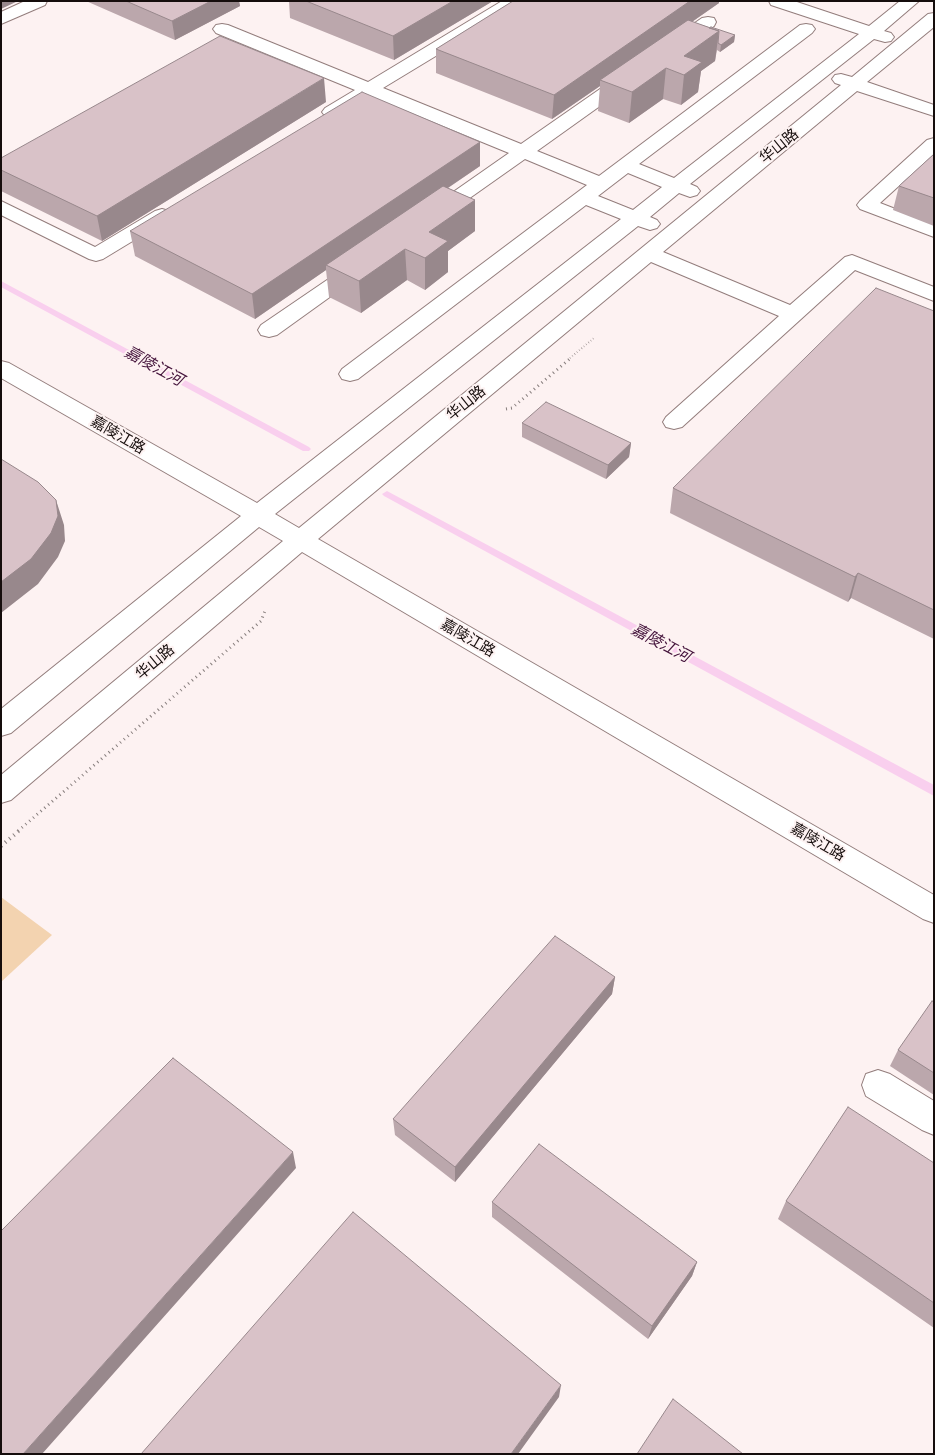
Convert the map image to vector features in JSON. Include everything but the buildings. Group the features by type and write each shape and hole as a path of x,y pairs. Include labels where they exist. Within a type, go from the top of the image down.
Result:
{"street":[{"path":"1,19 39,1"},
{"path":"320,119 514,1"},
{"path":"778,1 808,21 871,33 903,43"},
{"path":"350,374 626,166 808,21 826,1"},
{"path":"1,725 258,515 911,1"},
{"name":"华山路","path":"1,792 300,540 934,18"},
{"path":"660,56 708,22"},
{"path":"222,29 602,184"},
{"path":"420,224 644,67"},
{"path":"821,72 934,111"},
{"path":"934,144 867,205 934,231"},
{"path":"626,166 712,200"},
{"path":"584,197 672,233"},
{"path":"1,207 96,255 179,205"},
{"path":"648,253 793,314"},
{"path":"269,330 372,258"},
{"path":"674,422 852,262 934,295"},
{"name":"嘉陵江路","path":"1,368 258,515 934,910"},
{"path":"878,1085 934,1119"}],"path":[{"path":"1,846 261,621 268,605"}],"shaded area":[{"path":"1,897 52,935 1,982"}],"waterway":[{"name":"嘉陵江河","path":"1,283 306,449"},
{"name":"嘉陵江河","path":"387,494 934,791"}]}
